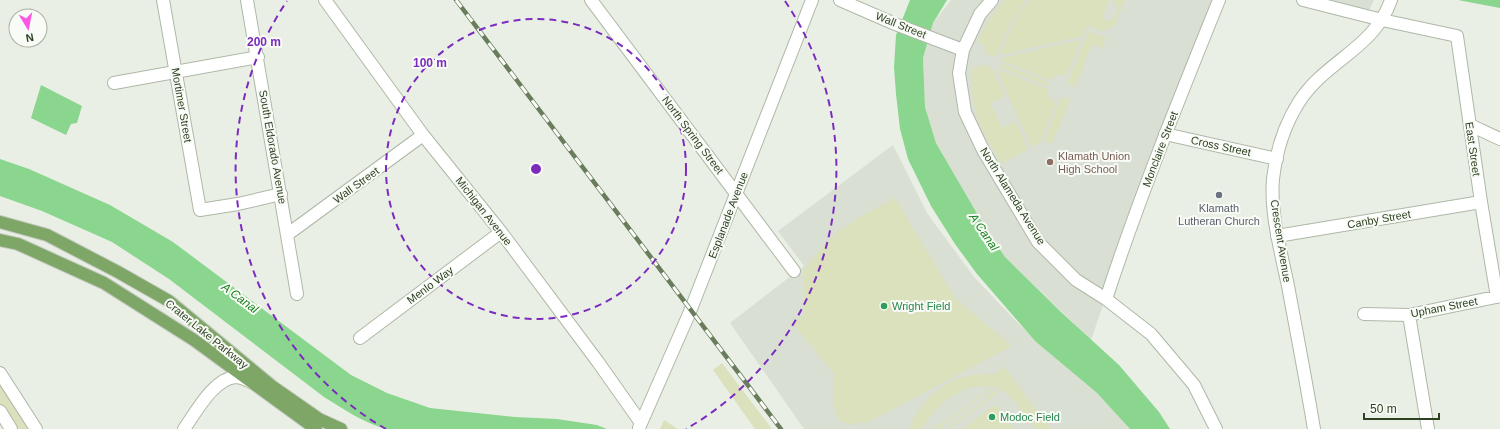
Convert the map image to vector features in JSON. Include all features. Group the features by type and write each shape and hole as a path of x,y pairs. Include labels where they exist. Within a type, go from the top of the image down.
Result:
{"main road":[{"name":"Crater Lake Parkway","path":"0,222 47,235 118,272 168,301 273,387 319,419 341,429"},
{"name":"Crater Lake Parkway","path":"0,240 18,244 104,284 194,340 316,429"}],"street":[{"name":"Mortimer Street","path":"163,0 200,210 238,204 281,194"},
{"name":"South Eldorado Avenue","path":"247,0 258,57 297,294"},
{"name":"Michigan Avenue","path":"325,0 423,135 501,232 598,362 640,426"},
{"name":"North Spring Street","path":"591,0 794,271"},
{"name":"Esplanade Avenue","path":"640,426 689,314 812,0"},
{"name":"Wall Street","path":"840,0 895,24 963,50"},
{"name":"North Alameda Avenue","path":"992,0 980,14 963,50 959,73 965,112 983,150 1038,242 1076,280 1106,299 1151,334 1194,384 1216,429"},
{"name":"Monclaire Street","path":"1106,299 1126,238 1165,134 1219,0"},
{"path":"1303,0 1382,20"},
{"name":"Crescent Avenue","path":"1314,429 1277,236 1273,199 1273,179 1282,138 1299,102 1322,74 1373,33 1382,20 1390,2"},
{"name":"East Street","path":"1382,20 1457,36 1481,202 1498,296"},
{"path":"114,83 258,57"},
{"path":"1470,125 1500,139"},
{"name":"Cross Street","path":"1165,134 1277,158"},
{"name":"Wall Street","path":"288,234 423,135"},
{"name":"Canby Street","path":"1277,236 1481,202"},
{"name":"Menlo Way","path":"360,338 501,232"},
{"name":"Upham Street","path":"1364,314 1409,314 1498,296"},
{"path":"1409,314 1428,429"},
{"path":"0,373 36,429"},
{"path":"184,429 215,386 228,378 238,377 252,382"},
{"path":"0,411 11,429"}],"shaded area":[{"name":"Klamath Union High School","path":"951,0 1213,0 1183,73 1091,340 1005,257 986,229 936,143 925,107 923,58 933,23"},
{"path":"1005,0 1026,0 1010,24 996,57 988,55 983,47 984,44 977,42 989,20"},
{"path":"1030,0 1109,0 1102,19 1107,21 1115,18 1118,10 1115,3 1110,0 1125,0 1114,27 1109,27 1108,30 1105,29 1104,32 1087,25 1083,36 1000,55 1016,19"},
{"path":"1323,0 1374,0 1369,11"},
{"path":"1088,31 1106,38 1102,48 1092,44 1075,87 1067,84"},
{"path":"1080,41 1067,75 1057,75 1050,80 1002,61 1002,58"},
{"path":"1001,63 1049,82 1047,86 1000,67"},
{"path":"980,65 992,68 1005,96 990,103 1002,128 1016,121 1028,149 1002,164 982,129 974,107 971,67 979,67"},
{"path":"998,69 1047,89 1048,97 1056,103 1040,142 1031,147 997,70"},
{"path":"1061,97 1070,100 1052,144 1044,141"},
{"path":"893,145 927,213 974,277 1035,341 1097,393 1130,429 804,429 730,323 804,266 778,231"},
{"name":"Wright Field","path":"895,198 955,298 1012,346 865,424 864,421 852,425 838,420 834,407 834,374 792,323 804,315 804,270 820,249 840,230 870,211"},
{"path":"722,363 772,429 755,429 713,370"},
{"path":"1004,366 1051,429 1035,429 1010,396 994,388 982,386 969,388 947,400 928,419 922,429 909,429 919,409 933,393 942,387 961,378 975,374 994,374"},
{"path":"0,380 31,429 13,429 0,408"},
{"path":"990,388 991,389 942,426 943,427 940,429 932,429 940,423 941,424"},
{"path":"996,390 998,393 948,429 945,429 986,399 986,397"},
{"name":"Modoc Field","path":"995,404 1014,429 963,429"},
{"path":"664,420 678,429 660,429"}],"water":[{"name":"A Canal","path":"910,0 947,0 933,23 923,58 925,107 936,143 986,229 1005,257 1062,313 1119,365 1159,412 1170,429 1130,429 1097,393 1035,341 977,274 955,244 931,206 908,159 900,129 896,94 894,67 896,35"},
{"path":"1458,0 1500,0 1500,8"},
{"path":"41,85 82,106 77,123 71,124 66,135 31,118"},
{"name":"A Canal","path":"0,159 29,169 110,205 173,242 351,375 387,393 430,408 515,417 557,419 597,425 607,429 385,429 369,423 324,397 169,279 112,242 42,211 0,196"}],"railway":[{"path":"456,0 781,429"}],"place":[{"name":"Klamath Union High School","path":"1050,162"},
{"name":"Klamath Lutheran Church","path":"1219,195"},
{"name":"Wright Field","path":"884,306"},
{"name":"Modoc Field","path":"992,417"}]}
